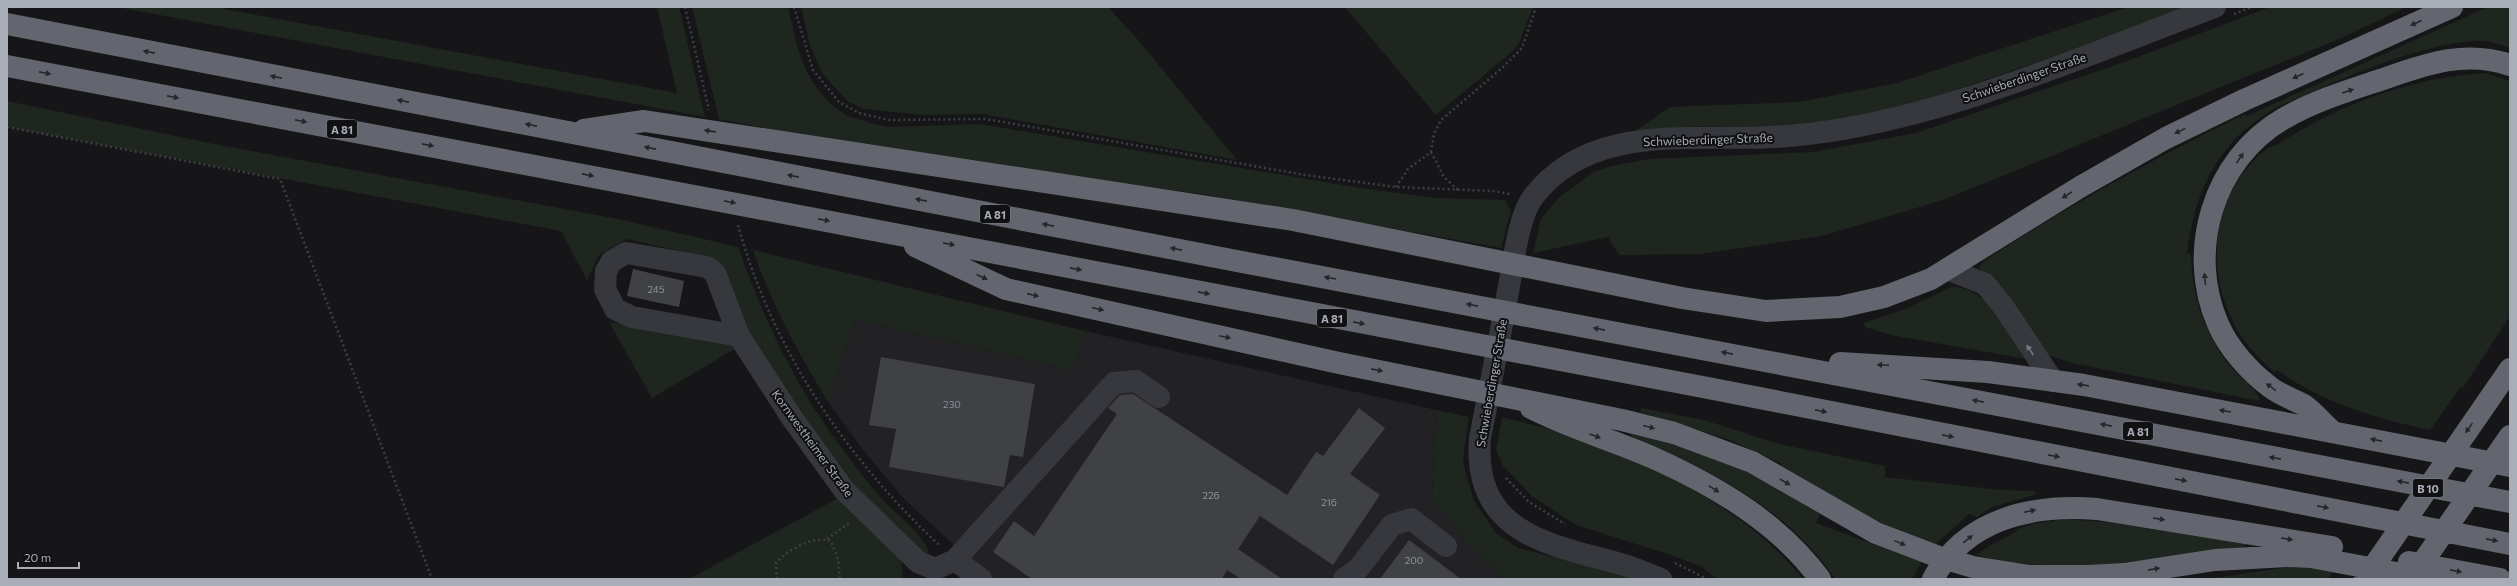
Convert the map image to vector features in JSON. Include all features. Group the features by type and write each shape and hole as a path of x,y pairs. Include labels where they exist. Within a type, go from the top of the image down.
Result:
{"highway":[{"path":"569,133 644,120 1294,220 1682,298 1766,311 1840,306 1884,297 1931,279 2080,187 2166,138 2244,100 2452,7"},
{"name":"A 81","path":"7,24 569,133 2510,502"},
{"path":"2332,431 2305,406 2270,388 2236,354 2218,326 2206,290 2203,255 2209,217 2224,181 2246,149 2282,120 2318,101 2418,67 2462,57 2489,59 2510,65"},
{"name":"A 81","path":"7,66 702,197 2510,544"},
{"path":"883,232 1006,288 1339,363 1502,394 1622,420 1721,449 1752,462 1876,533 1939,558 1973,567 2030,576 2065,577 2124,574 2190,563 2238,558 2290,556 2310,557 2428,579 2433,548"},
{"path":"1766,360 1922,367 2084,385 2510,466"},
{"name":"B 10","path":"2364,579 2510,369"},
{"path":"1502,394 1559,422 1657,460 1706,484 1777,532 1794,548 1820,579"},
{"path":"2411,579 2510,436"},
{"path":"1933,579 1963,542 1992,522 2043,508 2065,506 2097,509 2299,541 2500,579"}],"street":[{"name":"Schwieberdinger Straße","path":"1667,570 1623,564 1557,547 1535,539 1513,525 1498,509 1488,491 1481,470 1480,438 1518,237 1529,206 1570,163 1604,147 1642,141 1699,137 1788,136 1842,129 1897,118 2081,58 2215,7"},
{"name":"Kornwestheimer Straße","path":"739,336 632,317 615,309 605,289 606,271 612,261 626,253 707,266 715,273 739,336 792,418 844,490 918,562 935,569 955,560"},
{"path":"1947,269 1985,284 2003,306 2053,381"},
{"path":"981,579 955,560 1114,383 1136,381 1159,397"},
{"path":"1344,579 1358,569 1392,525 1411,519 1446,546"},
{"path":"2172,579 2190,563"}],"path":[{"path":"685,7 710,115"},
{"path":"794,7 813,70 839,102 859,113 888,120 986,119 1289,172 1396,187 1493,191 1529,206"},
{"path":"1458,190 1444,177 1431,152 1434,134 1441,120 1501,69 1522,48 1536,7"},
{"path":"7,127 280,180 432,579"},
{"path":"1396,187 1408,169 1431,152"},
{"path":"736,220 759,289 783,340 821,406 870,474 916,523 955,560"},
{"path":"1502,473 1518,493 1529,502 1566,525"},
{"path":"776,579 776,563 780,557 811,541 827,539 839,528 867,513"},
{"path":"827,539 831,540 834,546 840,579"},
{"path":"1667,570 1707,579"}],"shaded area":[{"path":"117,7 214,7 677,93 657,7 679,7 705,117"},
{"path":"692,7 788,7 798,49 806,70 818,90 833,106 848,116 874,124 889,127 980,124 1360,188 1436,198 1503,200 1507,201 1507,205 1511,210 1501,248 1213,196 841,143 719,119"},
{"path":"801,7 1108,7 1138,40 1237,160 983,114 923,115 864,109 847,101 822,73 810,45"},
{"path":"1345,7 1533,7 1519,43 1513,51 1436,115"},
{"path":"2128,7 2189,7 1921,102 1845,120 1768,127 1697,126 1635,131 1670,107 1799,102 1897,83"},
{"path":"2270,7 2406,7 2344,37 1943,200 1822,236 1700,254 1619,255 1608,237 1533,253 1541,219 1558,198 1594,172 1612,166 1649,159 1813,152 1916,133 2127,61"},
{"path":"2488,7 2510,7 2510,48 2483,41 2455,43 2434,47 2388,61 2343,78 2278,107 2258,119 2234,140 2220,157 2212,170 2200,196 2196,209 2187,253 2191,254 2197,300 2207,328 2222,354 2234,370 2256,393 2259,397 2259,401 2072,363 2048,355 1979,268 1984,261 2080,202 2145,165 2211,131 2245,114 2247,116"},
{"path":"2485,73 2510,81 2510,316 2463,388 2460,388 2430,430 2350,408 2313,392 2277,370 2275,373 2251,349 2239,333 2228,310 2220,286 2217,262 2218,237 2223,213 2233,190 2246,169 2267,149 2306,127 2354,104 2406,86 2432,80"},
{"path":"7,101 219,145 618,219 738,247 766,318 788,364 814,408 863,476 886,503 917,533 929,553 923,555 846,483 776,385 706,257 627,239 599,255 587,280 561,231 7,127"},
{"path":"753,250 1085,331 1072,371 855,319 828,402 806,365 777,310 760,271"},
{"path":"1951,287 1964,289 1976,294 1986,302 1996,313 2026,359 1891,335 1865,327 1864,323 1905,309"},
{"path":"855,319 1072,371 1085,331 1436,410 1432,497 1463,539 1501,576 1514,579 981,579 955,546 904,499 863,450 828,402"},
{"path":"609,322 738,347 652,398"},
{"path":"1641,408 1704,420 1779,444 1885,466 1885,477 2001,490 2036,491 2035,495 1992,507 1977,517 1969,514 1935,545 1858,513 1781,467 1782,464 1730,440 1640,412"},
{"path":"1436,410 1469,417 1463,458 1465,470 1474,501 1496,533 1518,548 1640,579 1514,579 1501,576 1463,539 1432,497"},
{"path":"1502,417 1567,434 1599,446 1664,475 1695,491 1754,530 1780,553 1803,579 1717,579 1702,567 1671,555 1576,525 1532,496 1503,466 1496,449"},
{"path":"1633,431 1703,453 1752,474 1820,514 1816,523 1921,562 1912,579 1835,579 1816,554 1794,531 1770,511 1744,494 1690,463 1633,438 1630,433"},
{"path":"842,496 900,552 903,579 689,579"},
{"path":"2066,519 2104,522 2247,543 2244,547 2110,564 2043,565 2009,562 1976,555 1991,545 2018,531 2016,530 2032,524"},
{"path":"2307,567 2335,569 2328,579 2208,579 2282,568"}],"building":[{"path":"633,269 684,281 679,307 627,296"},
{"path":"881,357 1035,384 1023,457 1010,455 1004,487 889,467 896,429 869,425"},
{"path":"1133,394 1287,495 1316,452 1323,456 1359,408 1385,428 1350,474 1380,495 1333,565 1260,516 1238,549 1282,579 1241,579 1227,570 1222,579 1032,579 993,552 1014,521 1034,536 1117,414 1108,408 1120,395"},
{"path":"1409,540 1461,579 1380,579"}]}
